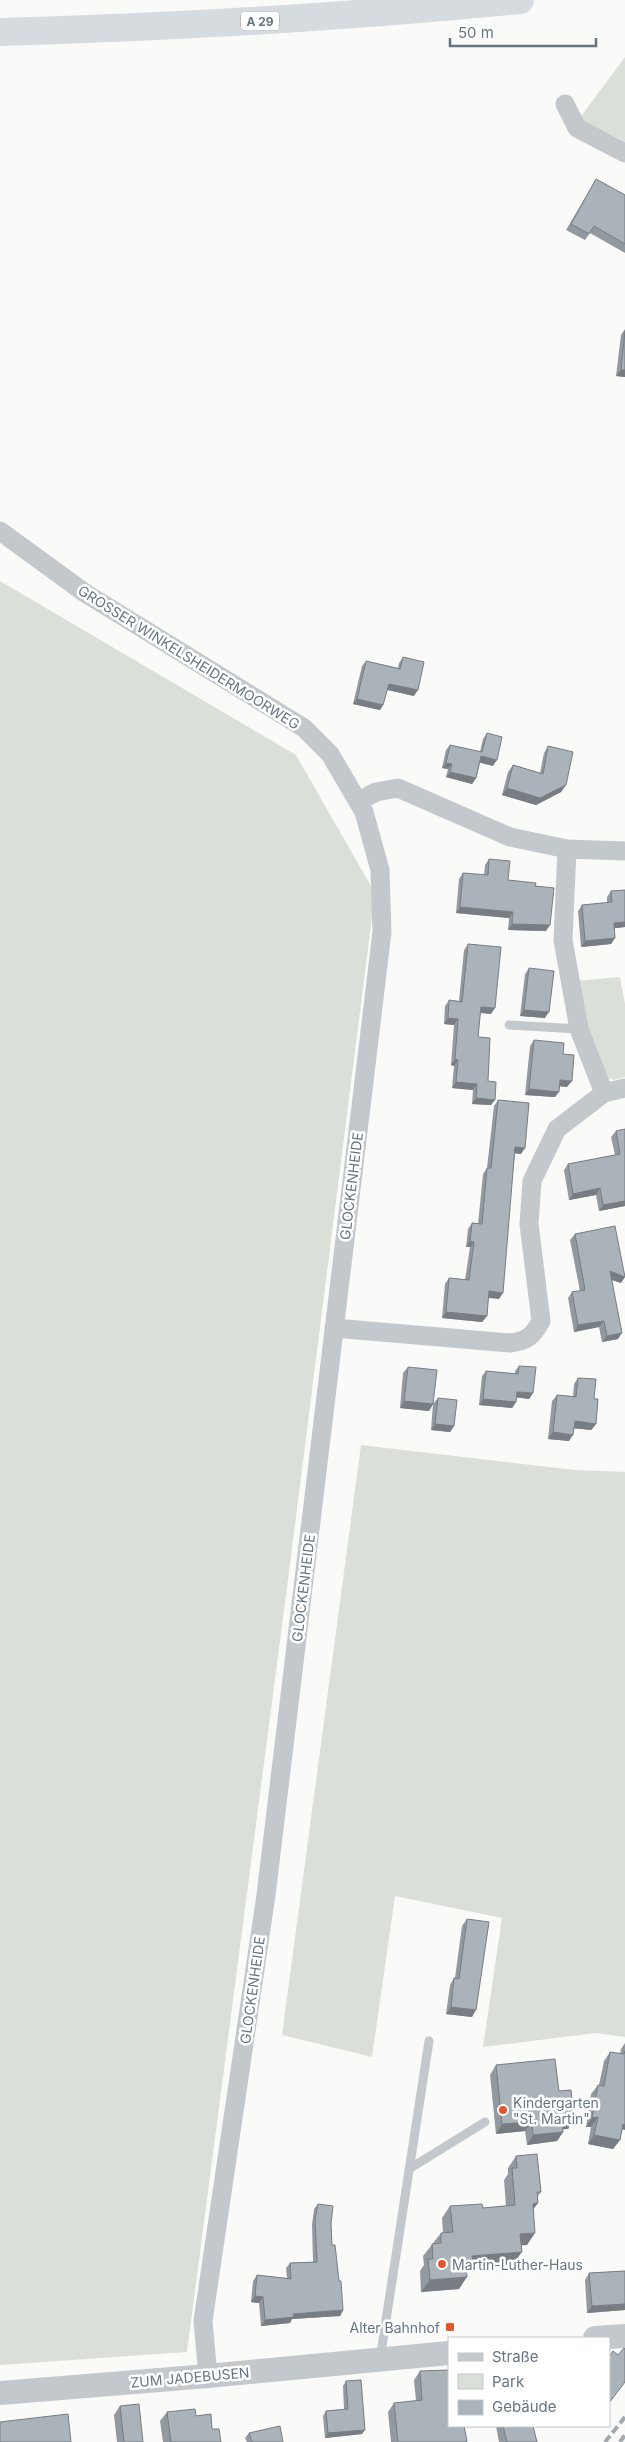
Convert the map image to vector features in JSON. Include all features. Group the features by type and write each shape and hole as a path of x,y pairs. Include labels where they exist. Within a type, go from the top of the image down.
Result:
{"highway":[{"name":"A 29","path":"0,32 159,28 392,13 520,0"}],"street":[{"path":"565,104 577,128 625,153"},
{"name":"GROSSER WINKELSHEIDERMOORWEG","path":"0,530 85,593 304,728 330,754 359,801"},
{"path":"359,801 376,792 398,788 510,837 567,849 625,851"},
{"name":"GLOCKENHEIDE","path":"208,2376 203,2321 266,1895 382,932 380,870 359,801"},
{"path":"567,849 563,940 579,1029 604,1093"},
{"path":"334,1328 510,1343 525,1342 535,1334 541,1321 529,1224 532,1181 557,1129 604,1093 625,1088"},
{"path":"610,2337 625,2336"},
{"name":"ZUM JADEBUSEN","path":"0,2393 208,2376 448,2353"}],"lane":[{"path":"509,1025 579,1029"},
{"path":"380,2360 429,2040"},
{"path":"409,2169 486,2122"}],"green space":[{"path":"625,57 625,142 579,119"},
{"path":"0,581 296,755 375,893 187,2352 0,2365"},
{"path":"620,977 625,1004 625,1077 614,1080 605,1077 595,1054 576,981"},
{"path":"361,1445 575,1470 625,1472 625,2037 595,2033 483,2047 502,1918 395,1896 372,2057 282,2035"}],"building":[{"path":"596,179 625,195 625,244 594,226 589,234 571,224"},
{"path":"625,331 625,370 621,370"},
{"path":"403,657 424,662 418,690 389,684 383,705 357,699 366,661 400,669"},
{"path":"487,733 502,737 497,760 481,756 476,778 450,772 452,764 446,763 450,745 482,752"},
{"path":"548,746 573,752 566,785 540,798 507,788 513,765 543,774"},
{"path":"489,859 510,861 508,880 536,883 535,886 554,888 550,925 512,924 513,912 460,907 463,873 488,875"},
{"path":"625,890 625,922 614,923 615,938 585,941 582,905 612,902 611,891"},
{"path":"468,944 501,947 495,1008 481,1007 478,1037 490,1038 488,1081 496,1082 495,1100 476,1098 477,1084 456,1082 458,1060 455,1059 458,1019 448,1018 449,1000 462,1002"},
{"path":"529,968 554,971 549,1012 524,1010"},
{"path":"534,1040 564,1043 563,1054 574,1055 572,1081 560,1080 559,1092 529,1089"},
{"path":"498,1100 529,1103 525,1148 515,1147 503,1293 489,1291 487,1316 446,1312 449,1278 469,1280 474,1242 470,1241 472,1223 482,1224 487,1168 491,1168"},
{"path":"625,1129 625,1201 603,1205 600,1188 573,1194 568,1164 620,1154 616,1131"},
{"path":"615,1226 625,1277 610,1271 622,1333 607,1336 604,1321 578,1325 572,1292 585,1290 575,1234"},
{"path":"519,1366 536,1367 533,1393 517,1392 516,1402 483,1399 486,1371 518,1374"},
{"path":"408,1367 437,1370 433,1404 404,1401"},
{"path":"578,1378 596,1379 594,1399 598,1399 596,1424 575,1421 573,1435 553,1432 557,1395 576,1397"},
{"path":"438,1398 457,1400 454,1426 435,1424"},
{"path":"467,1919 489,1922 476,2010 451,2007 454,1978 459,1979"},
{"path":"625,2051 625,2125 623,2124 620,2140 594,2135 598,2117 592,2118 598,2085 604,2086 610,2052 624,2054"},
{"path":"555,2059 559,2091 571,2090 574,2119 562,2121 563,2132 533,2135 532,2122 502,2124 496,2065"},
{"path":"537,2154 541,2192 537,2192 538,2203 533,2204 535,2233 520,2234 522,2252 472,2256 473,2261 466,2262 467,2277 430,2280 428,2259 433,2259 432,2244 441,2243 441,2233 453,2232 450,2206 482,2204 483,2208 515,2205 512,2168 517,2168 516,2156"},
{"path":"318,2204 333,2206 331,2224 332,2245 335,2245 339,2281 341,2281 343,2310 293,2314 294,2317 265,2320 263,2297 255,2296 257,2275 291,2279 290,2263 317,2262 315,2220"},
{"path":"625,2271 625,2304 592,2306 589,2273"},
{"path":"625,2349 625,2382 610,2402 610,2356 613,2351 618,2355"},
{"path":"448,2370 448,2427 464,2427 467,2441 398,2442 394,2403 422,2400 420,2371"},
{"path":"361,2380 365,2430 328,2433 326,2411 348,2409 346,2381"},
{"path":"139,2404 143,2442 124,2442 120,2406"},
{"path":"195,2409 196,2416 211,2414 212,2429 219,2429 221,2442 171,2442 167,2412"},
{"path":"68,2414 71,2442 0,2442 0,2422"},
{"path":"280,2426 283,2442 252,2442 249,2433"},
{"path":"503,2427 533,2427 537,2442 507,2442"}],"railway":[{"path":"605,2442 625,2417"},
{"path":"620,2442 625,2435"}],"place":[{"name":"Kindergarten \"St. Martin\"","path":"503,2110"},
{"name":"Martin-Luther-Haus","path":"442,2264"},
{"name":"Alter Bahnhof","path":"450,2327"}]}
